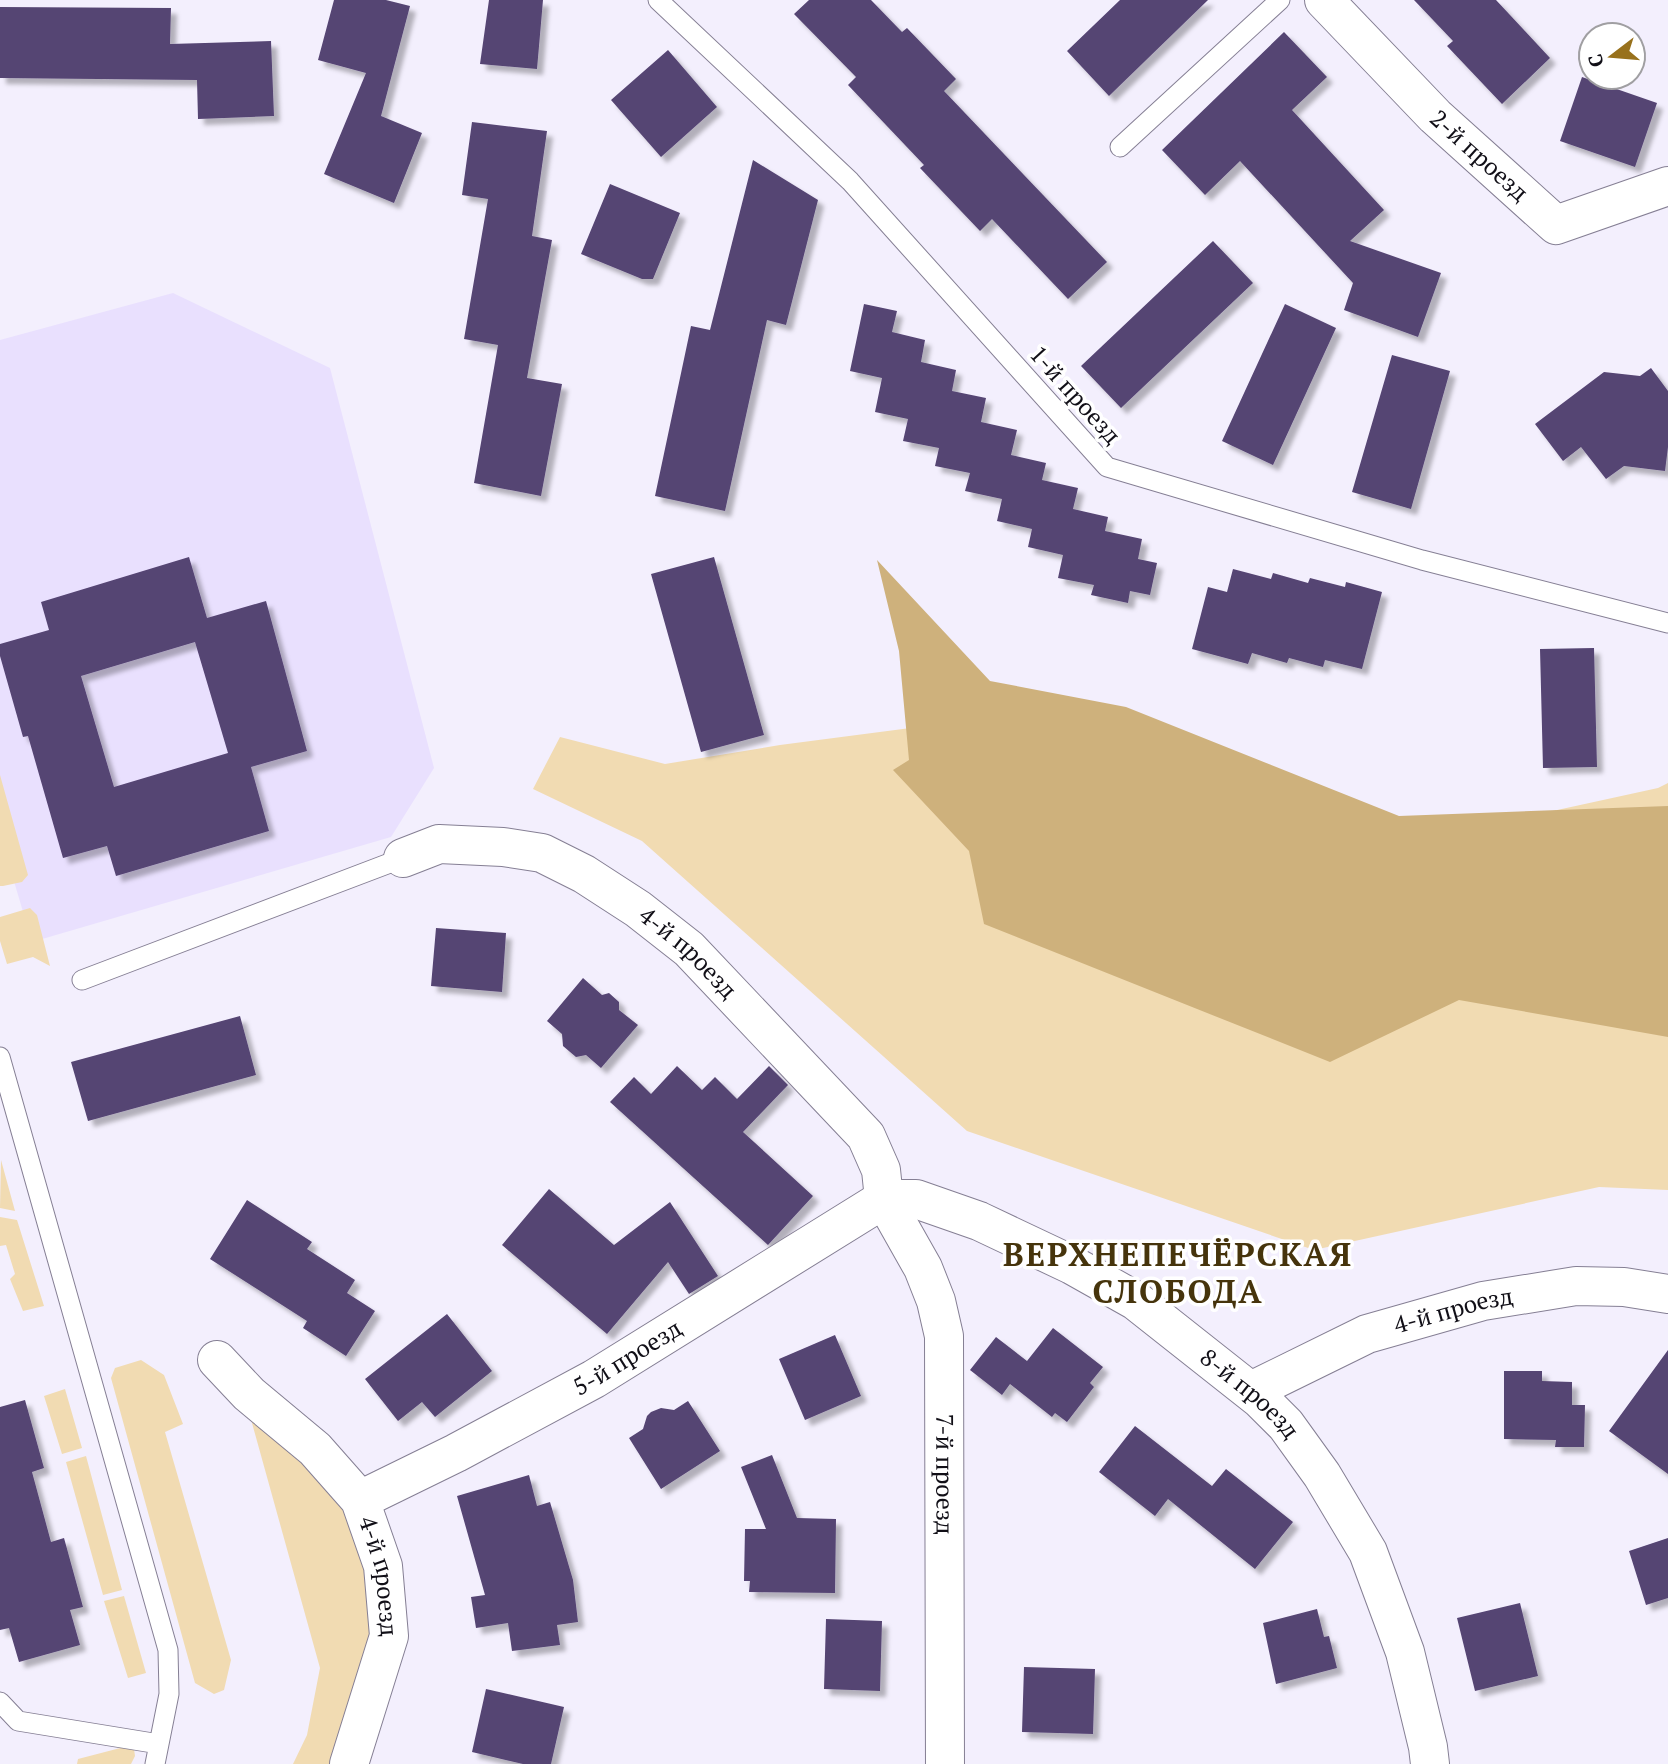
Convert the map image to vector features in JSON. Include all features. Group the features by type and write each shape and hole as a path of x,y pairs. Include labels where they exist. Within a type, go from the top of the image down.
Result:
{"street":[{"name":"2-й проезд","path":"1324,0 1434,116 1556,225 1668,186"},
{"name":"4-й проезд","path":"403,858 439,844 542,853 584,874 638,909 689,949 866,1136 881,1170 884,1199"},
{"name":"8-й проезд","path":"884,1199 916,1199 979,1221 1072,1265 1136,1301 1251,1391 1286,1424 1322,1475 1368,1552 1405,1652 1430,1764"},
{"name":"5-й проезд","path":"360,1500 456,1453 594,1379 884,1199"},
{"name":"7-й проезд","path":"884,1199 923,1268 936,1301 944,1336 945,1764"},
{"name":"4-й проезд","path":"1251,1391 1367,1334 1483,1301 1576,1286 1625,1287 1668,1294"},
{"name":"4-й проезд","path":"217,1360 248,1394 315,1449 360,1500 383,1566 389,1636 349,1764"}],"lane":[{"name":"1-й проезд","path":"658,0 850,181 1107,467 1422,560 1668,623"},
{"path":"1120,147 1280,0"},
{"path":"82,980 403,858"},
{"path":"0,1057 6,1099 168,1650 169,1694 155,1764"},
{"path":"0,1702 18,1721 159,1744"}],"shaded area":[{"path":"173,293 330,368 434,768 391,837 32,942 0,834 0,340"},
{"path":"877,560 990,681 1126,707 1399,816 1668,806 1668,1037 1459,1000 1330,1062 984,924 969,851 893,770 909,760 899,651"},
{"path":"1063,708 1415,841 1658,788 1668,783 1668,1190 1599,1187 1314,1250 967,1131 642,841 533,789 560,737 665,764 780,745"},
{"path":"0,775 28,875 22,882 3,886 0,886"},
{"path":"30,908 37,915 50,966 33,957 7,964 0,941 0,917"},
{"path":"1,1160 15,1211 0,1208"},
{"path":"0,1217 17,1220 44,1306 23,1311 10,1279 15,1274 6,1245 0,1246"},
{"path":"141,1360 164,1375 183,1424 165,1432 231,1660 224,1690 214,1694 195,1683 111,1378 115,1368"},
{"path":"242,1387 354,1493 389,1636 349,1764 293,1764 307,1735 320,1668"},
{"path":"65,1389 82,1448 62,1454 44,1396"},
{"path":"86,1456 122,1590 103,1595 66,1462"},
{"path":"124,1596 146,1673 128,1678 104,1601"},
{"path":"128,1746 134,1749 135,1756 131,1764 77,1764 78,1759"}],"building":[{"path":"334,0 386,0 410,6 381,116 422,133 394,203 324,174 366,73 318,60"},
{"path":"489,0 543,0 537,69 480,64"},
{"path":"809,0 871,0 902,32 907,28 956,79 944,91 1107,262 1068,299 992,219 980,231 920,168 924,165 848,85 856,77 794,14"},
{"path":"1120,0 1208,0 1109,96 1067,51"},
{"path":"1414,0 1496,0 1550,58 1502,104 1447,46 1453,41"},
{"path":"0,7 171,8 170,44 271,41 274,116 198,119 197,80 0,78"},
{"path":"1284,32 1327,77 1292,110 1384,210 1350,241 1441,273 1418,337 1344,310 1353,283 1240,161 1205,195 1162,150"},
{"path":"668,50 717,107 661,157 611,100"},
{"path":"1577,91 1622,91 1657,103 1635,167 1560,141"},
{"path":"472,122 547,131 532,236 552,240 527,378 562,384 541,496 474,483 498,345 464,339 488,199 462,195"},
{"path":"753,160 818,200 786,325 767,320 725,511 655,496 691,326 710,330"},
{"path":"610,184 680,213 653,279 642,279 581,254"},
{"path":"1213,241 1253,283 1121,408 1081,366"},
{"path":"864,304 897,311 892,332 925,340 921,362 956,370 952,391 986,398 981,422 1017,430 1011,455 1046,463 1042,480 1078,488 1073,509 1108,517 1105,531 1142,539 1138,559 1157,563 1150,595 1130,591 1128,603 1091,595 1094,585 1058,578 1063,555 1028,547 1032,529 997,521 1002,499 965,491 970,473 935,466 939,448 903,441 908,419 875,412 882,378 850,371"},
{"path":"1285,304 1336,328 1273,465 1222,441"},
{"path":"1392,355 1450,371 1411,509 1352,492"},
{"path":"1651,368 1668,391 1665,471 1624,466 1606,479 1581,447 1563,461 1535,424 1604,372 1640,376"},
{"path":"189,557 207,618 266,601 307,751 251,767 269,831 116,876 107,846 63,858 28,736 23,737 0,656 0,644 49,630 41,602","holes":["195,642 228,753 114,787 81,676"]},
{"path":"714,557 764,735 701,752 651,574"},
{"path":"1233,569 1271,579 1273,573 1308,583 1310,578 1345,587 1346,582 1382,592 1362,669 1325,660 1323,667 1289,658 1287,663 1252,653 1248,664 1192,649 1208,587 1227,592"},
{"path":"1594,648 1597,767 1543,768 1540,649"},
{"path":"436,928 506,933 502,992 431,986"},
{"path":"583,978 602,995 609,993 619,1002 619,1010 638,1025 601,1068 586,1055 576,1057 563,1046 562,1034 547,1021"},
{"path":"240,1016 256,1075 88,1121 71,1062"},
{"path":"677,1066 702,1090 715,1077 737,1099 769,1066 788,1085 743,1132 813,1196 768,1245 610,1102 634,1077 651,1094"},
{"path":"549,1189 614,1245 670,1202 718,1276 689,1294 668,1262 607,1334 502,1245"},
{"path":"247,1200 312,1242 307,1249 355,1280 347,1293 375,1311 346,1356 303,1328 307,1321 210,1259"},
{"path":"447,1314 492,1371 435,1417 422,1402 398,1421 365,1379"},
{"path":"1053,1328 1103,1367 1090,1383 1094,1387 1067,1422 1055,1413 1052,1417 1010,1384 1002,1395 970,1370 996,1337 1027,1361"},
{"path":"835,1335 861,1396 805,1420 779,1359"},
{"path":"1668,1350 1668,1474 1609,1431"},
{"path":"1504,1371 1542,1371 1542,1381 1572,1382 1572,1405 1585,1405 1584,1447 1555,1447 1556,1440 1504,1439"},
{"path":"25,1400 44,1468 32,1472 51,1542 64,1538 83,1607 70,1610 80,1645 19,1662 9,1628 0,1630 0,1407"},
{"path":"688,1401 720,1451 661,1489 629,1438 643,1429 651,1412 661,1408 674,1410"},
{"path":"1135,1426 1212,1486 1226,1469 1293,1522 1255,1569 1168,1499 1155,1516 1099,1472"},
{"path":"772,1455 797,1518 836,1519 835,1593 749,1592 750,1581 744,1581 745,1529 766,1529 741,1467"},
{"path":"529,1475 537,1506 550,1502 573,1580 578,1622 557,1625 560,1645 512,1651 508,1623 476,1628 471,1597 485,1595 457,1496"},
{"path":"1668,1538 1668,1598 1646,1605 1629,1551"},
{"path":"1520,1603 1538,1676 1475,1691 1457,1618"},
{"path":"1317,1609 1324,1637 1329,1636 1337,1668 1276,1684 1263,1623"},
{"path":"826,1619 882,1621 880,1691 824,1689"},
{"path":"1024,1667 1095,1669 1093,1734 1022,1732"},
{"path":"486,1689 564,1707 551,1764 523,1764 472,1752"}],"district":[{"name":"ВЕРХНЕПЕЧЁРСКАЯ СЛОБОДА","path":"1178,1274"}]}
